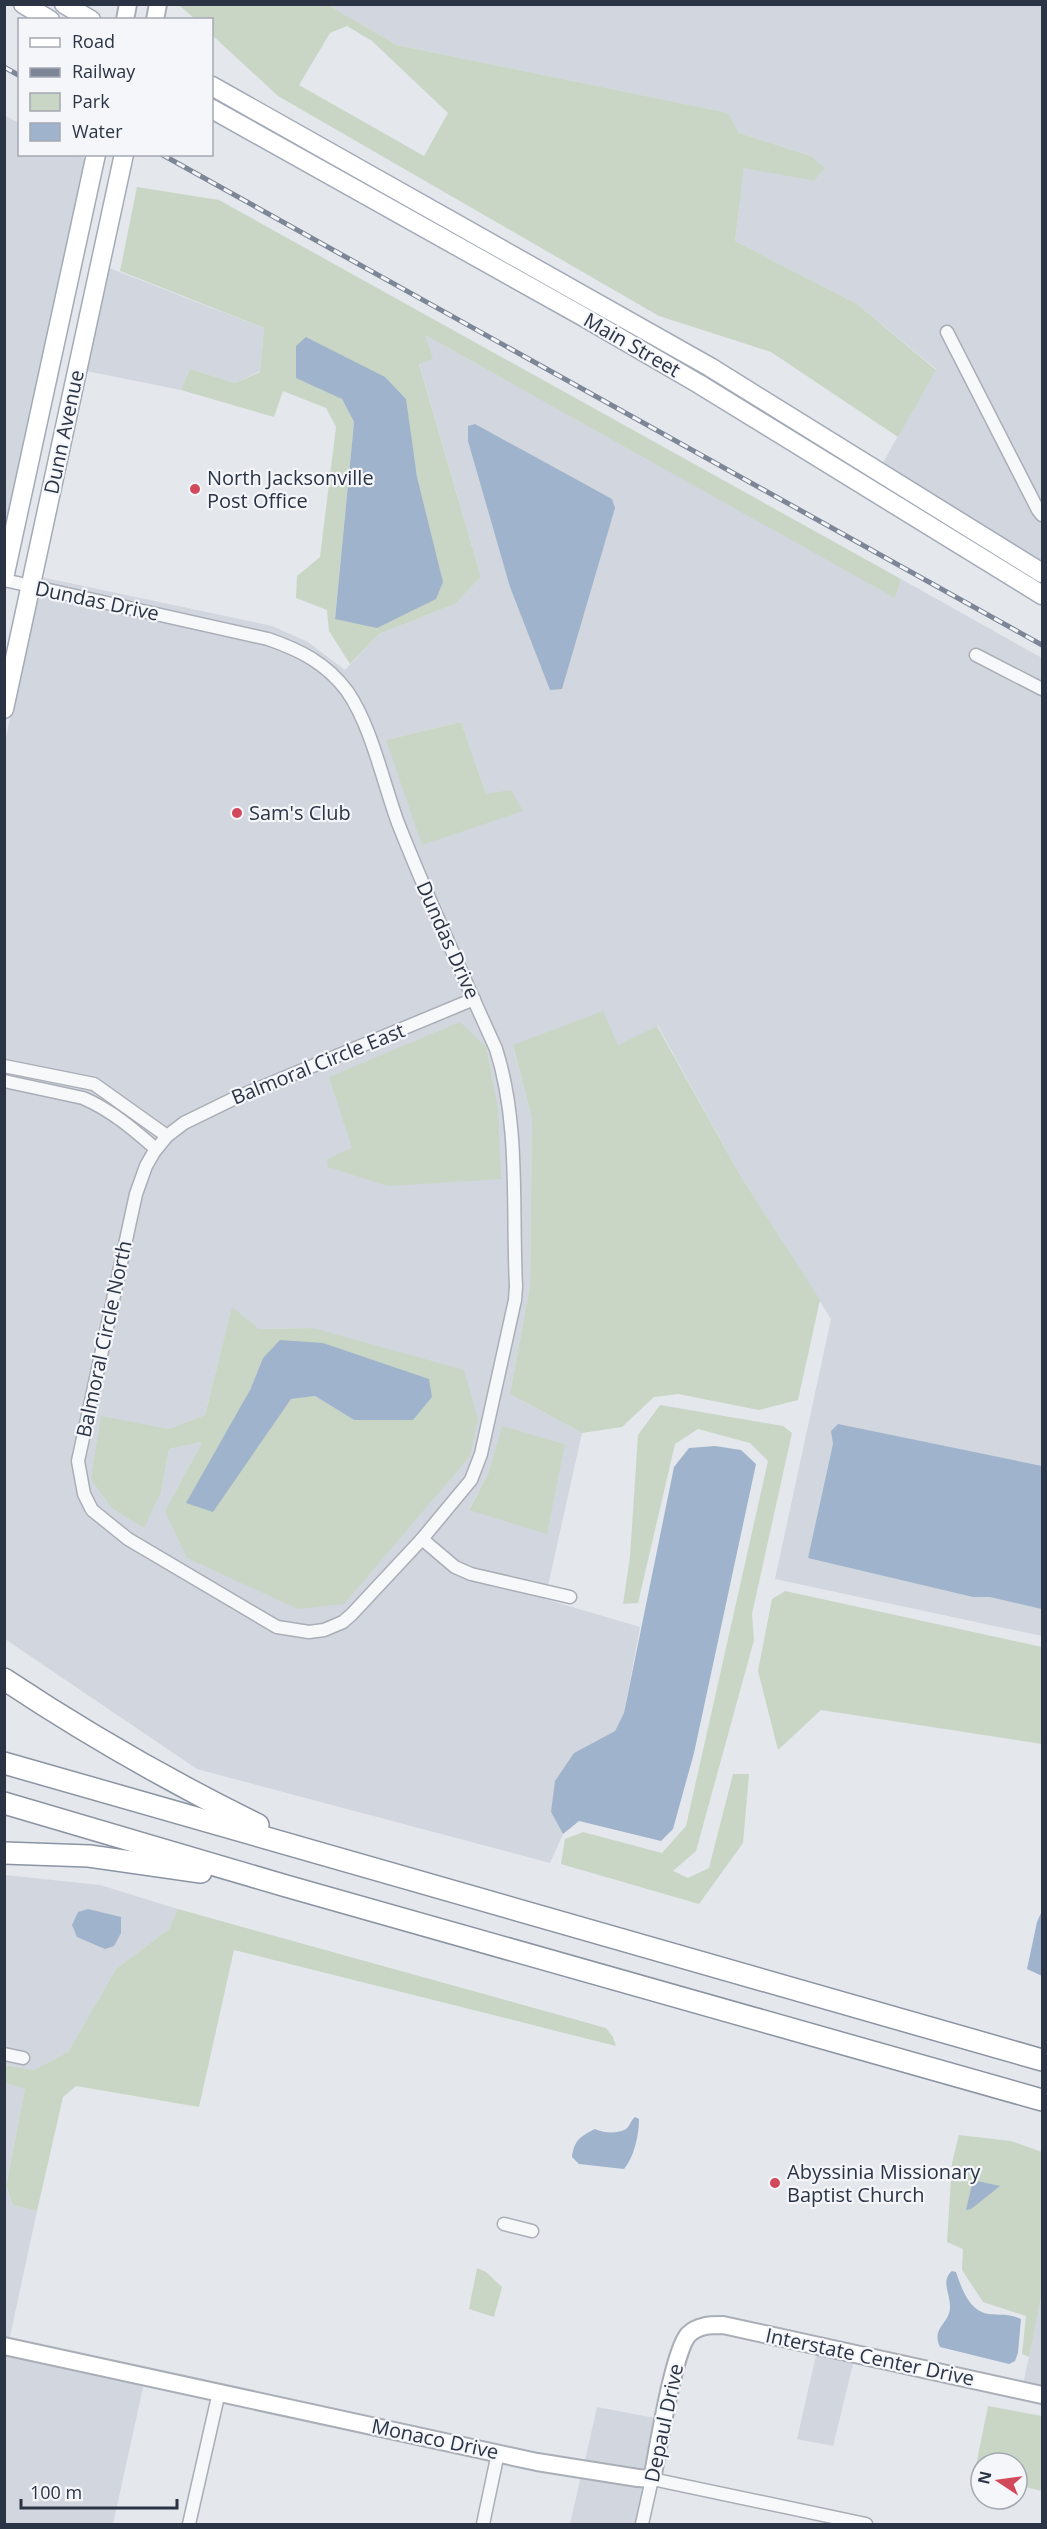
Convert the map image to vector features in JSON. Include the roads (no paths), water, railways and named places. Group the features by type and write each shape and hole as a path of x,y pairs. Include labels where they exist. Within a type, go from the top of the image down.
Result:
{"highway":[{"path":"4,1679 43,1705 156,1771 214,1803 304,1847"},
{"path":"4,1763 1042,2060"},
{"path":"4,1803 286,1886 1042,2100"},
{"path":"4,1853 89,1856 286,1886"}],"main road":[{"path":"24,4 47,18"},
{"path":"64,4 88,18"},
{"name":"Main Street","path":"213,87 710,367 1042,573"},
{"name":"Main Street","path":"213,110 699,384 1042,596"},
{"name":"Dunn Avenue","path":"4,579 96,156"},
{"name":"Dunn Avenue","path":"4,710 124,156"}],"street":[{"path":"947,332 1042,515"},
{"path":"699,384 710,367"},
{"name":"Dundas Drive","path":"4,579 270,640 304,653 328,669 348,693 363,721 413,860 496,1049 508,1092 515,1300 479,1464 460,1495 422,1539 342,1622 324,1630 309,1632 277,1627 128,1539 92,1510 79,1477"},
{"path":"976,656 1042,689"},
{"name":"Balmoral Circle East","path":"156,1149 167,1136 184,1123 233,1099 474,999"},
{"path":"4,1066 94,1084 167,1136"},
{"path":"4,1081 83,1098 133,1129 156,1149"},
{"name":"Balmoral Circle North","path":"79,1477 78,1461 134,1201 143,1173 156,1149"},
{"path":"422,1539 455,1567 471,1574 570,1597"},
{"path":"4,2054 23,2058"},
{"path":"504,2224 532,2231"},
{"name":"Interstate Center Drive","path":"697,2328 723,2325 1042,2395"},
{"name":"Depaul Drive","path":"642,2524 678,2352 684,2341 697,2328"},
{"name":"Monaco Drive","path":"4,2346 498,2453 592,2472 652,2479 866,2524"},
{"path":"189,2524 219,2392"},
{"path":"483,2524 498,2453"}],"water":[{"path":"306,337 385,377 406,399 417,477 443,582 436,599 377,628 335,619 354,422 342,399 296,378 296,346"},
{"path":"475,424 612,499 615,508 562,689 550,690 510,587 468,441 468,426"},
{"path":"280,1340 323,1343 429,1379 432,1397 413,1420 354,1420 315,1396 291,1399 213,1512 186,1503 250,1390 263,1358"},
{"path":"838,1424 1042,1466 1042,1609 990,1597 973,1597 808,1558 833,1444 831,1431"},
{"path":"715,1446 741,1450 756,1464 694,1753 673,1829 661,1841 579,1821 563,1834 551,1812 555,1781 574,1753 615,1731 624,1713 674,1467 689,1448"},
{"path":"88,1909 121,1917 121,1933 114,1946 105,1949 77,1937 72,1925 78,1912"},
{"path":"1042,1911 1042,1976 1027,1969 1037,1922"},
{"path":"635,2117 639,2119 637,2139 631,2158 624,2169 579,2164 572,2157 576,2143 586,2134 595,2129 611,2132 623,2131"},
{"path":"973,2180 1000,2186 971,2209 966,2210"},
{"path":"952,2271 956,2272 967,2298 976,2309 989,2314 1009,2315 1021,2319 1018,2353 1015,2361 1009,2364 940,2347 939,2331 950,2308 946,2284"}],"railway":[{"path":"4,67 18,75"},
{"path":"165,156 1042,645"}],"place":[{"name":"North Jacksonville Post Office","path":"195,489"},
{"name":"Sam's Club","path":"237,813"},
{"name":"Abyssinia Missionary Baptist Church","path":"775,2183"}]}
